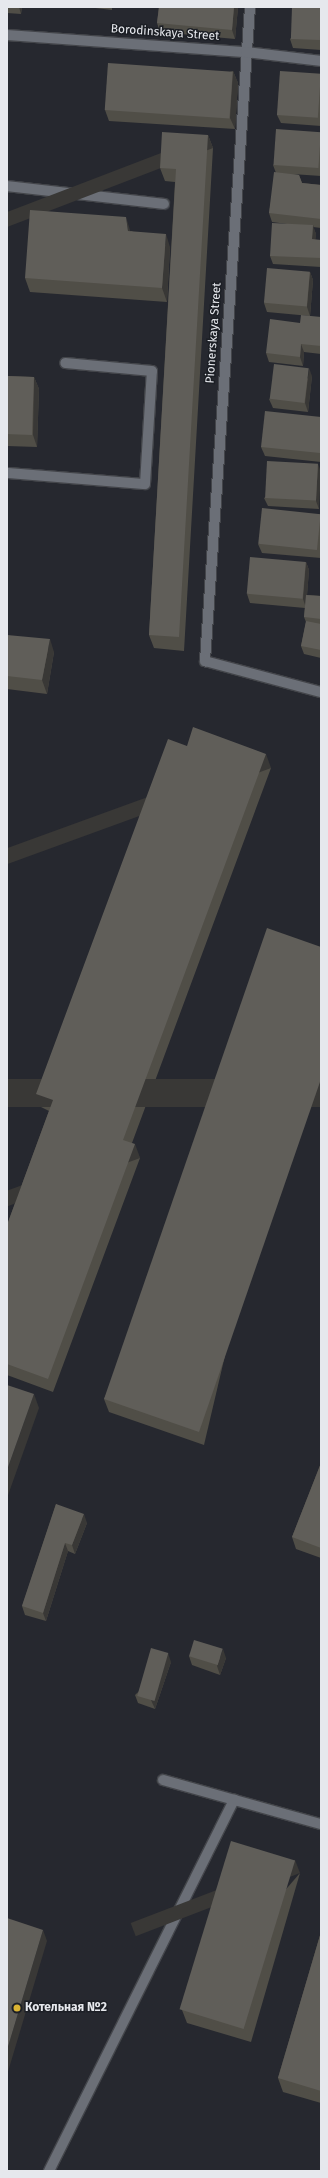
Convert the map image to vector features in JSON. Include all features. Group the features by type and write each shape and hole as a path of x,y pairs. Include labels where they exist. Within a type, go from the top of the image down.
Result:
{"street":[{"name":"Pionerskaya Street","path":"250,7 205,661 321,692"},
{"name":"Borodinskaya Street","path":"7,35 246,52 321,61"},
{"path":"7,186 164,204"},
{"path":"7,473 144,484 152,371 65,363"},
{"path":"164,1780 321,1824"},
{"path":"49,2171 234,1800"}],"building":[{"path":"159,7 234,7 232,30 157,23"},
{"path":"292,7 321,8 320,40 291,39"},
{"path":"108,63 233,72 229,119 105,110"},
{"path":"280,71 321,74 318,118 277,115"},
{"path":"276,129 321,132 318,168 273,165"},
{"path":"162,132 208,135 179,637 149,635 176,169 160,168"},
{"path":"274,172 299,175 302,183 321,185 321,219 269,213"},
{"path":"30,210 126,217 128,231 166,234 162,288 25,278"},
{"path":"272,223 313,225 312,239 321,240 321,258 270,256"},
{"path":"267,268 310,272 307,307 264,303"},
{"path":"301,315 321,317 321,346 301,344 300,357 266,353 270,319 300,323"},
{"path":"274,364 309,368 304,403 270,399"},
{"path":"7,376 34,377 32,435 7,434"},
{"path":"265,411 321,417 320,453 261,447"},
{"path":"267,461 318,464 316,501 265,498"},
{"path":"262,508 321,514 317,550 258,544"},
{"path":"250,557 306,562 303,599 247,594"},
{"path":"306,595 321,596 321,619 304,617"},
{"path":"306,621 321,624 321,650 301,646"},
{"path":"7,635 50,639 42,680 7,676"},
{"path":"193,727 266,754 123,1140 135,1144 48,1379 7,1364 7,1225 53,1100 36,1094 168,739 187,746"},
{"path":"267,928 321,947 321,1079 199,1432 104,1399"},
{"path":"7,1385 34,1394 7,1470"},
{"path":"321,1463 321,1548 292,1537"},
{"path":"56,1504 84,1514 72,1545 65,1543 43,1613 22,1606"},
{"path":"194,1640 223,1649 218,1665 189,1656"},
{"path":"151,1648 168,1653 155,1701 137,1696"},
{"path":"231,1841 295,1861 244,2029 180,2009"},
{"name":"Котельная №2","path":"7,1918 43,1930 7,2050"},
{"path":"321,1932 321,2091 278,2078"}],"place":[{"name":"Котельная №2","path":"17,2008"}]}
